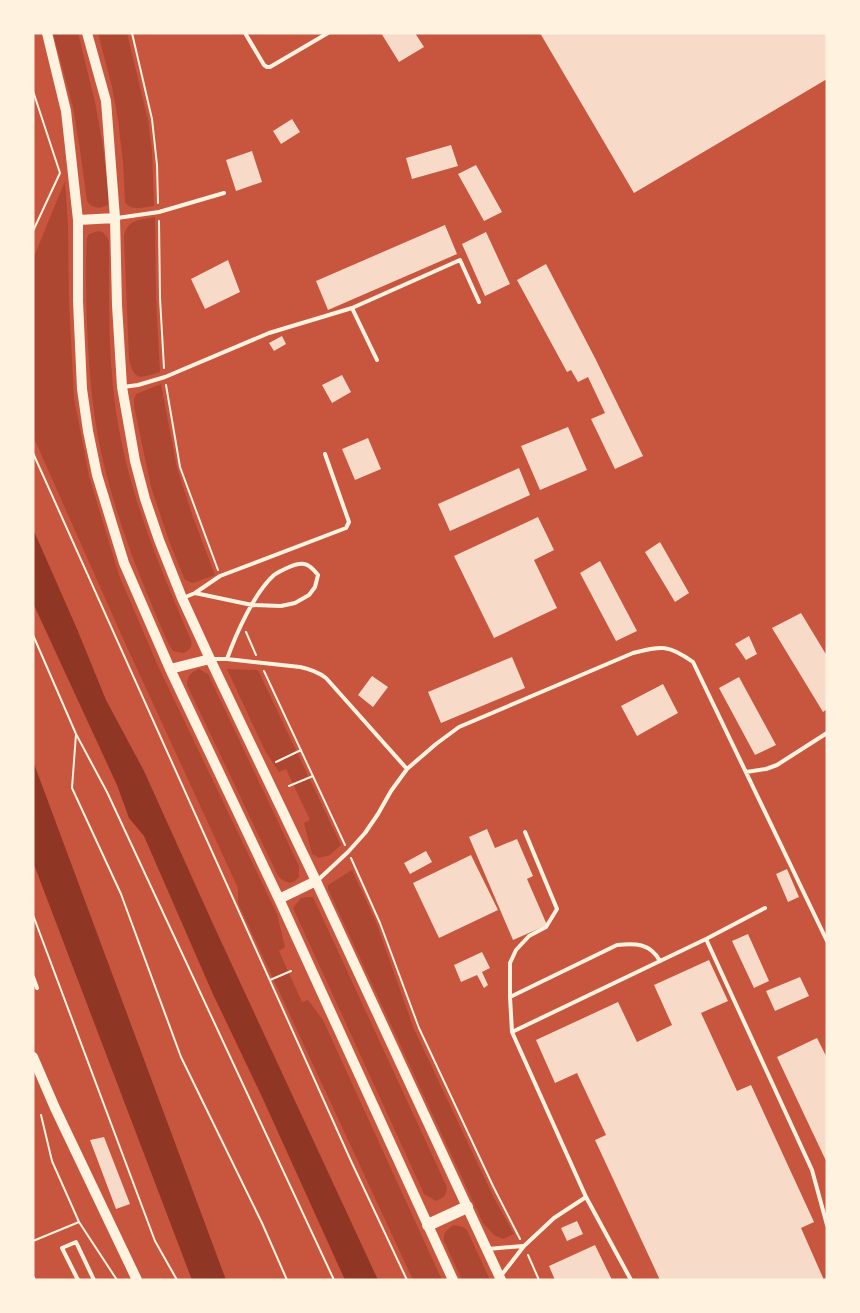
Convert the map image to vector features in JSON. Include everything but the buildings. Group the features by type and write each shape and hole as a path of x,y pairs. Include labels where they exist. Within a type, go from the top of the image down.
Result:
{"main road":[{"path":"46,33 66,111 78,220 78,301 82,388 97,475 124,563 170,669 279,899 453,1280"},
{"path":"87,33 106,101 115,218 122,387 135,460 145,499 159,540 210,659 316,881 500,1279"},
{"path":"78,220 115,218"},
{"path":"170,669 210,659"},
{"path":"279,899 316,881"},
{"path":"33,1057 137,1280"},
{"path":"428,1225 467,1207"}],"lane":[{"path":"245,33 267,67 328,33"},
{"path":"115,218 159,212 224,194"},
{"path":"122,387 165,377 268,333 352,308 460,260 478,302"},
{"path":"352,308 377,360"},
{"path":"183,598 220,576 346,528 349,522 325,454"},
{"path":"195,592 252,605 281,606 296,603 309,595 315,587 318,575 310,565 303,564 294,565 275,574 256,596 252,605 232,646 227,659"},
{"path":"316,881 365,833 407,769 459,727 633,653 658,647 670,649 693,662 827,941"},
{"path":"210,659 311,669 319,673 407,769"},
{"path":"746,772 766,770 777,765 827,734"},
{"path":"525,832 557,909 546,927 529,936 516,950 510,963 512,1032 586,1197 631,1280"},
{"path":"512,1032 706,939 765,908"},
{"path":"706,939 812,1170 827,1225"},
{"path":"510,997 617,945 631,943 645,946 655,952 660,961"},
{"path":"33,977 37,988"},
{"path":"500,1279 524,1246 554,1218 586,1197"},
{"path":"78,1280 62,1248 75,1242 94,1280"},
{"path":"486,1249 524,1246"}],"path":[{"path":"33,92 60,173 33,231"},
{"path":"33,453 351,1161 407,1280"},
{"path":"33,635 76,734 112,803 334,1280"},
{"path":"76,734 72,789 121,894 181,1057 262,1223 287,1280"},
{"path":"276,762 301,750"},
{"path":"289,786 313,776"},
{"path":"33,915 155,1241 177,1280"},
{"path":"270,980 291,970"},
{"path":"41,1115 52,1161 79,1222 117,1280"},
{"path":"33,1241 79,1222"},
{"path":"33,1276 35,1280"}],"shaded area":[{"path":"53,33 78,33 103,146 109,200 108,205 102,207 94,207 87,201 73,107"},
{"path":"98,33 127,33 148,120 152,151 154,206 134,208 125,202 118,120"},
{"path":"65,181 74,398 89,476 119,575 159,668 277,914 285,947 279,951 302,1002 308,1000 323,1020 442,1280 413,1280 238,903 238,888 33,436 33,259"},
{"path":"155,217 160,372 143,377 133,372 129,359 124,236 132,223"},
{"path":"98,231 105,235 109,242 112,369 121,441 146,528 191,640 190,648 183,653 173,651 169,645 142,580 111,492 101,451 90,380 86,282 87,238 89,234"},
{"path":"161,384 177,468 215,575 193,583 185,580 151,487 134,406 136,394"},
{"path":"33,529 106,700 144,771 378,1280 345,1280 212,992 144,836 129,818 117,785 33,603"},
{"path":"199,669 208,674 299,866 299,877 294,882 286,882 278,876 187,685 190,675"},
{"path":"227,669 258,670 341,845 330,855 319,858 312,854 304,823 310,820 286,769 279,772 265,751"},
{"path":"33,761 226,1280 192,1280 33,862"},
{"path":"352,870 376,922 414,1029 494,1198 514,1234 503,1239 494,1235 483,1223 328,889 328,885"},
{"path":"313,897 446,1185 447,1190 444,1197 436,1201 424,1194 293,908 301,898"},
{"path":"454,1225 467,1230 490,1280 462,1280 444,1241 446,1232"}]}
